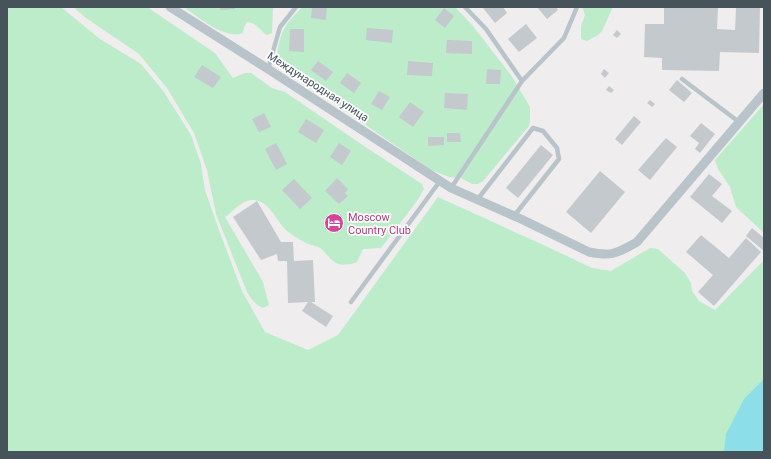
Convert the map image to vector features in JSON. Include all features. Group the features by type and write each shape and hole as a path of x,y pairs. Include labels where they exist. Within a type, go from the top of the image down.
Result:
{"street":[{"name":"Международная улица","path":"170,7 451,188 589,252 600,254 617,254 637,242 764,93"}],"lane":[{"path":"268,69 280,27 296,7"},
{"path":"465,7 486,29 522,81"},
{"path":"451,188 522,81 564,38 577,7"},
{"path":"682,79 739,122"},
{"path":"478,200 533,128 543,131 557,148 559,159 514,216"},
{"path":"351,302 440,181"}],"green space":[{"path":"7,7 61,7 100,39 141,64 164,92 191,135 201,164 205,190 219,230 242,291 265,332 308,350 338,335 438,197 592,268 611,271 650,248 658,249 685,273 691,283 692,291 699,301 715,310 764,260 764,452 7,452"},
{"path":"73,7 147,7 215,53 233,78 245,73 251,73 272,88 285,92 422,184 424,189 417,201 381,248 363,249 357,262 346,265 336,263 320,248 308,244 290,233 285,229 268,207 259,201 250,200 238,206 225,217 263,282 269,305 263,308 250,297 247,292 216,214 207,170 194,133 167,88 139,54 86,18"},
{"path":"184,7 275,7 273,9 272,33 267,35 256,25 247,22 243,33 228,33 212,26"},
{"path":"302,7 455,7 472,25 511,75 530,107 529,126 483,181 478,184 472,184 461,178 449,177 431,170 280,66 278,61 278,51 282,33 284,28"},
{"path":"580,7 613,7 602,31 587,41 581,39 581,26 585,15 583,9"},
{"path":"764,104 764,233 736,207 730,187 718,169 715,160"}],"water":[{"path":"764,379 764,452 724,452 726,434 744,399"}],"building":[{"path":"220,7 235,7 235,9 220,10"},
{"path":"312,7 327,7 326,20 311,18"},
{"path":"503,7 507,13 495,23 483,8"},
{"path":"537,7 556,7 558,10 547,19"},
{"path":"664,7 718,7 717,29 735,30 736,7 760,7 759,53 720,52 719,71 662,70 662,58 644,57 645,24 664,24"},
{"path":"444,8 454,16 445,28 435,20"},
{"path":"526,24 537,38 519,52 508,39"},
{"path":"367,28 393,30 392,43 366,40"},
{"path":"290,29 304,29 304,52 289,51"},
{"path":"617,30 621,34 617,38 613,35"},
{"path":"447,40 472,41 472,54 446,53"},
{"path":"318,61 333,72 326,81 311,70"},
{"path":"408,61 433,63 432,76 407,75"},
{"path":"202,65 221,77 213,88 194,77"},
{"path":"487,69 501,70 500,84 486,84"},
{"path":"604,69 609,73 605,78 601,74"},
{"path":"347,73 361,83 354,93 340,83"},
{"path":"677,80 692,93 684,102 669,90"},
{"path":"609,86 614,90 611,93 606,90"},
{"path":"379,91 390,97 382,110 371,104"},
{"path":"445,93 468,94 467,110 444,108"},
{"path":"650,100 655,104 652,107 647,103"},
{"path":"410,102 424,112 413,127 399,117"},
{"path":"264,113 271,127 259,132 252,119"},
{"path":"634,116 641,122 622,145 615,139"},
{"path":"306,119 324,130 316,143 298,132"},
{"path":"701,123 715,134 700,153 695,149 699,143 690,136"},
{"path":"447,133 460,133 461,142 447,142"},
{"path":"428,137 444,137 444,145 428,146"},
{"path":"666,138 677,147 650,180 638,170"},
{"path":"276,143 287,164 276,170 265,149"},
{"path":"339,143 351,151 342,165 330,157"},
{"path":"541,145 553,155 518,198 506,188"},
{"path":"600,171 625,192 591,233 566,212"},
{"path":"709,174 722,184 712,196 732,211 722,223 690,197"},
{"path":"337,178 348,189 345,193 348,196 339,204 325,191"},
{"path":"294,179 312,198 300,209 282,190"},
{"path":"257,201 281,242 293,242 294,261 313,260 315,302 311,302 333,316 326,327 302,311 308,302 288,303 287,261 278,261 277,254 261,260 233,217"},
{"path":"752,228 764,238 764,251 746,236"},
{"path":"701,235 729,258 746,238 761,252 714,306 698,292 713,275 686,252"}],"place":[{"name":"Moscow Country Club","path":"334,223"}]}
